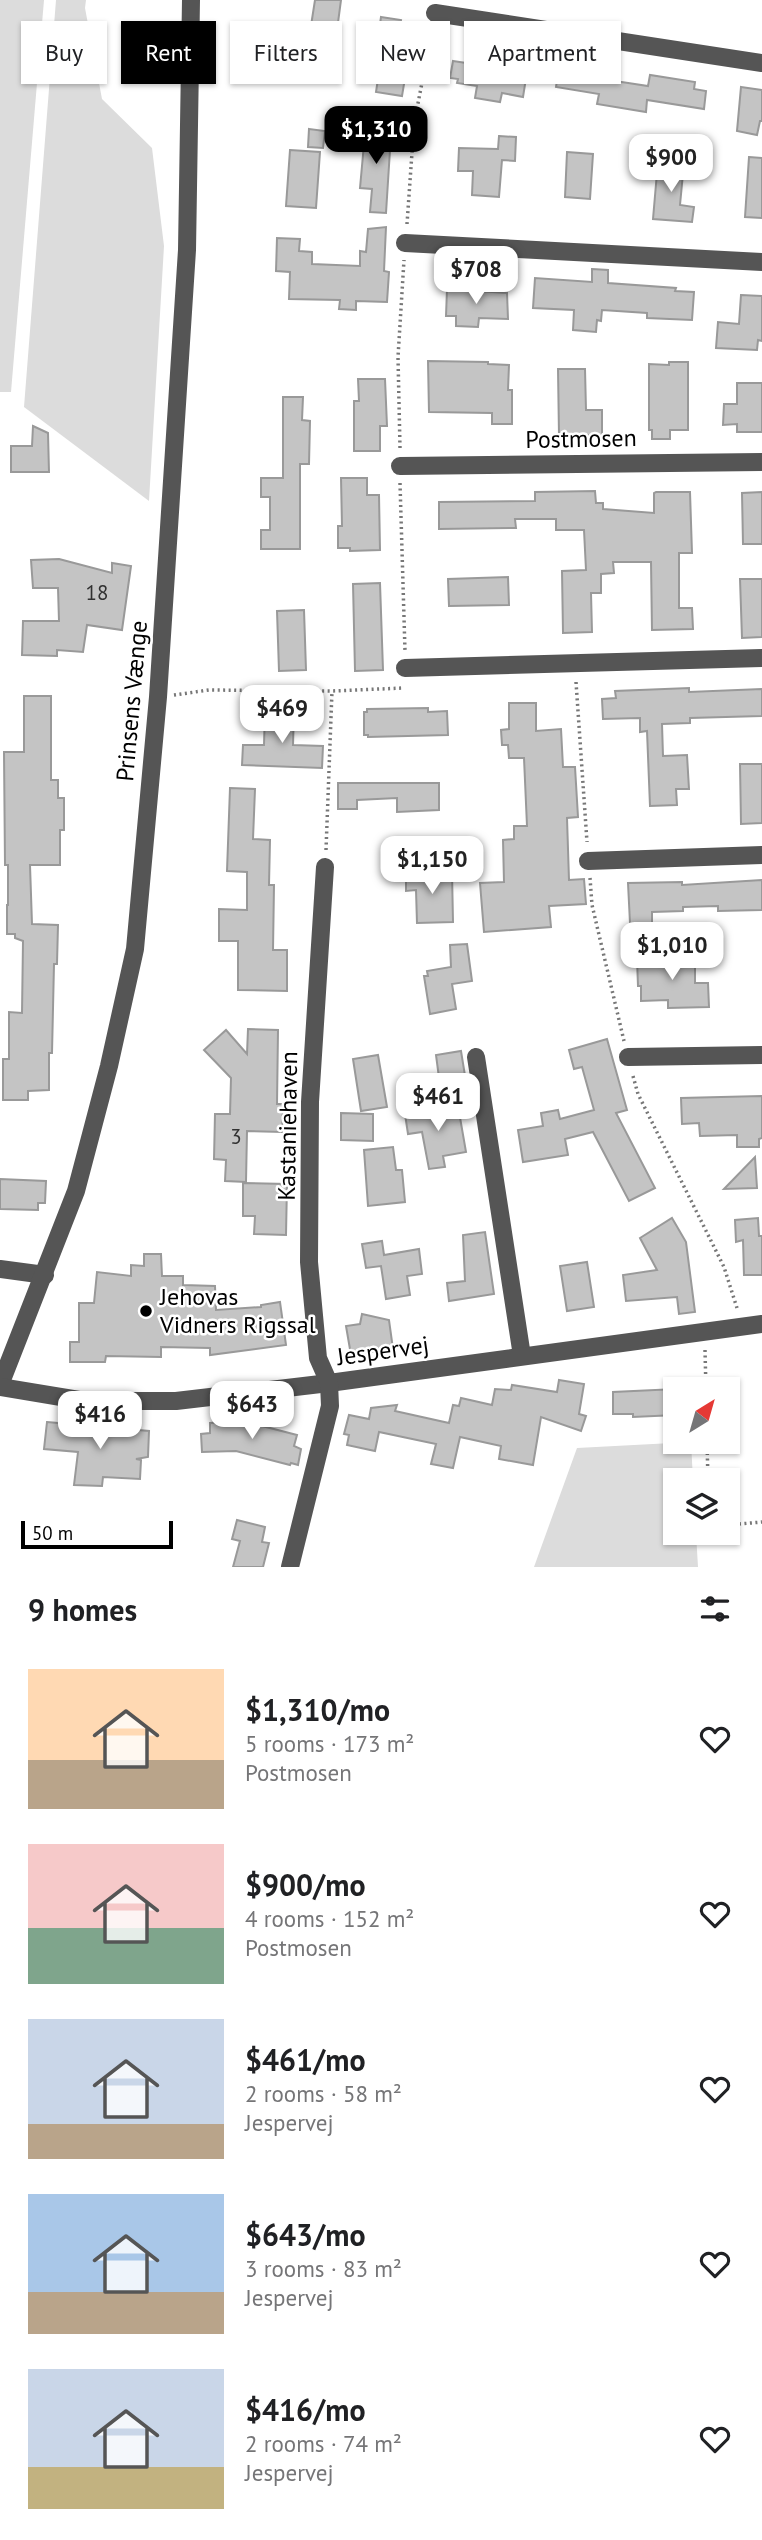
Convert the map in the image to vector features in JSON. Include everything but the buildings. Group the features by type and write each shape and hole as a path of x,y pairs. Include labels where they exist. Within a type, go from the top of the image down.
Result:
{"street":[{"name":"Prinsens Vænge","path":"0,1386 76,1191 109,1066 135,949 158,697 187,250 191,0"},
{"path":"435,13 762,63"},
{"path":"405,243 762,261"},
{"name":"Postmosen","path":"400,466 762,462"},
{"path":"405,668 762,657"},
{"path":"589,861 762,855"},
{"name":"Kastaniehaven","path":"325,867 310,1102 309,1262 318,1358 329,1383"},
{"path":"628,1058 762,1055"},
{"path":"476,1057 522,1356"},
{"path":"0,1269 45,1275"},
{"name":"Jespervej","path":"0,1386 85,1401 176,1401 762,1324"},
{"path":"290,1567 330,1406 329,1383"}],"path":[{"path":"158,697 209,690 332,691 406,688 398,357 414,124 435,13"},
{"path":"575,663 592,905 628,1058 638,1094 724,1268 743,1326"},
{"path":"325,867 332,691"},
{"path":"704,1332 706,1377"},
{"path":"740,1524 762,1522"}],"shaded area":[{"path":"0,0 44,0 42,21 21,21 21,84 37,84 11,392 0,392"},
{"path":"56,0 86,0 87,21 54,21"},
{"path":"49,84 99,84 102,99 152,148 164,246 149,501 24,407"},
{"path":"663,1443 663,1454 692,1454 692,1468 663,1468 663,1545 697,1545 698,1567 534,1567 577,1448"}],"place":[{"name":"Jehovas Vidners Rigssal","path":"146,1311"}]}
